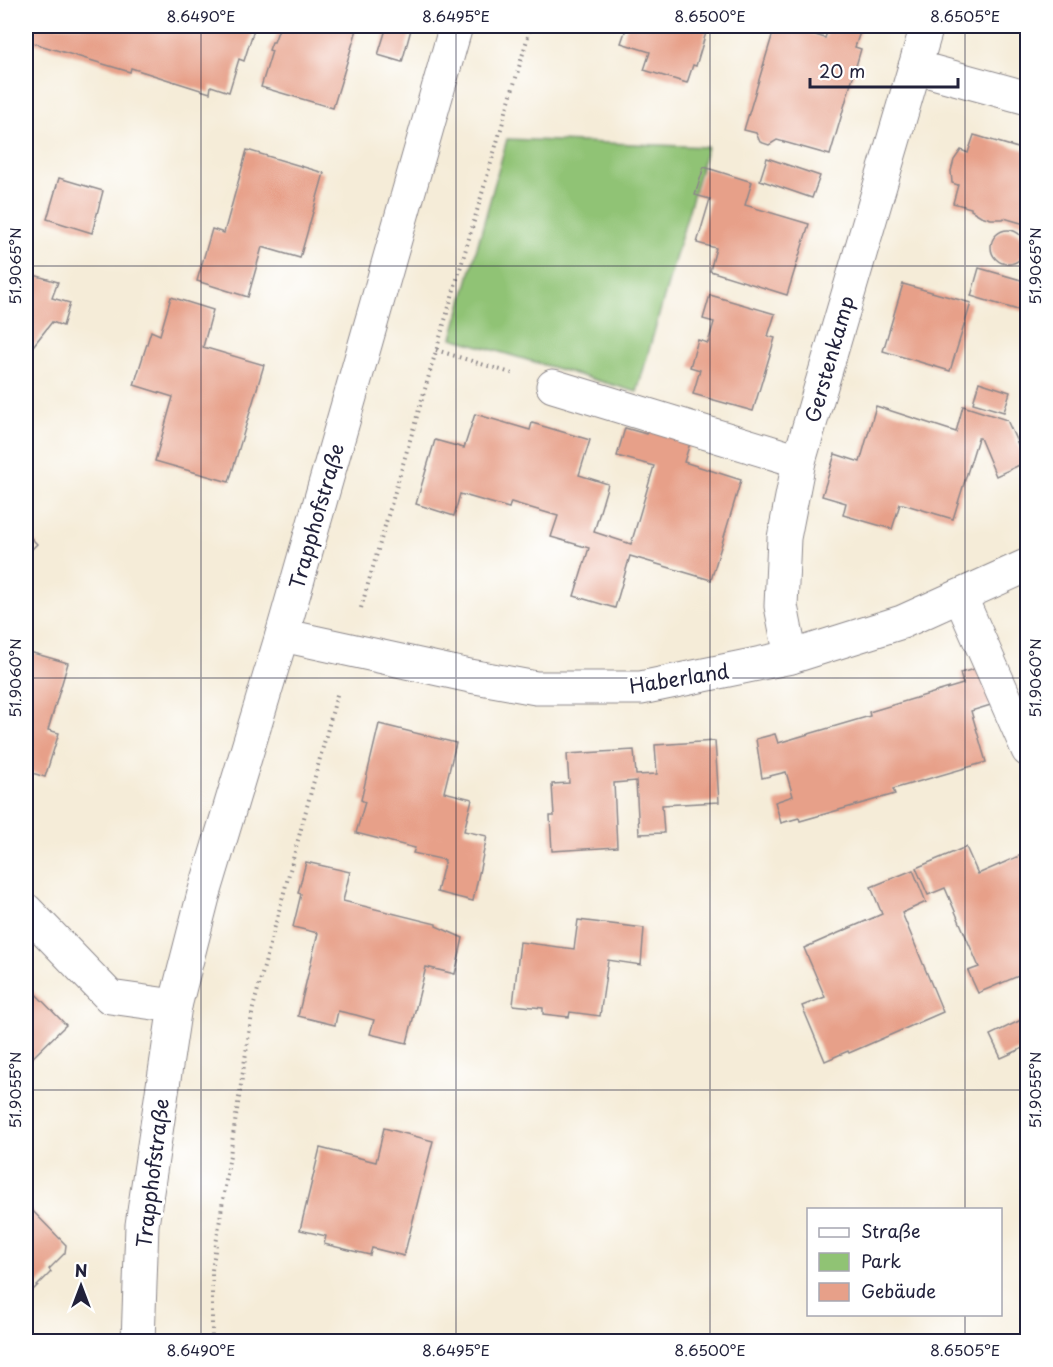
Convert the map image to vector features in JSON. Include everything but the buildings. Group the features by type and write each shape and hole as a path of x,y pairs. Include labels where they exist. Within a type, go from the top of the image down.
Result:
{"street":[{"name":"Trapphofstraße","path":"138,1341 142,1225 175,1006 203,897 282,635 456,26"},
{"name":"Gerstenkamp","path":"791,657 781,606 784,538 799,461 927,26"},
{"path":"915,67 1028,98"},
{"path":"552,386 799,461"},
{"name":"Haberland","path":"282,635 536,688 641,688 791,657 902,622 1028,565"},
{"path":"960,596 1028,750"},
{"path":"26,910 110,997 175,1006"}],"path":[{"path":"436,350 552,386"}],"green space":[{"path":"507,139 707,147 637,392 452,338"}]}
